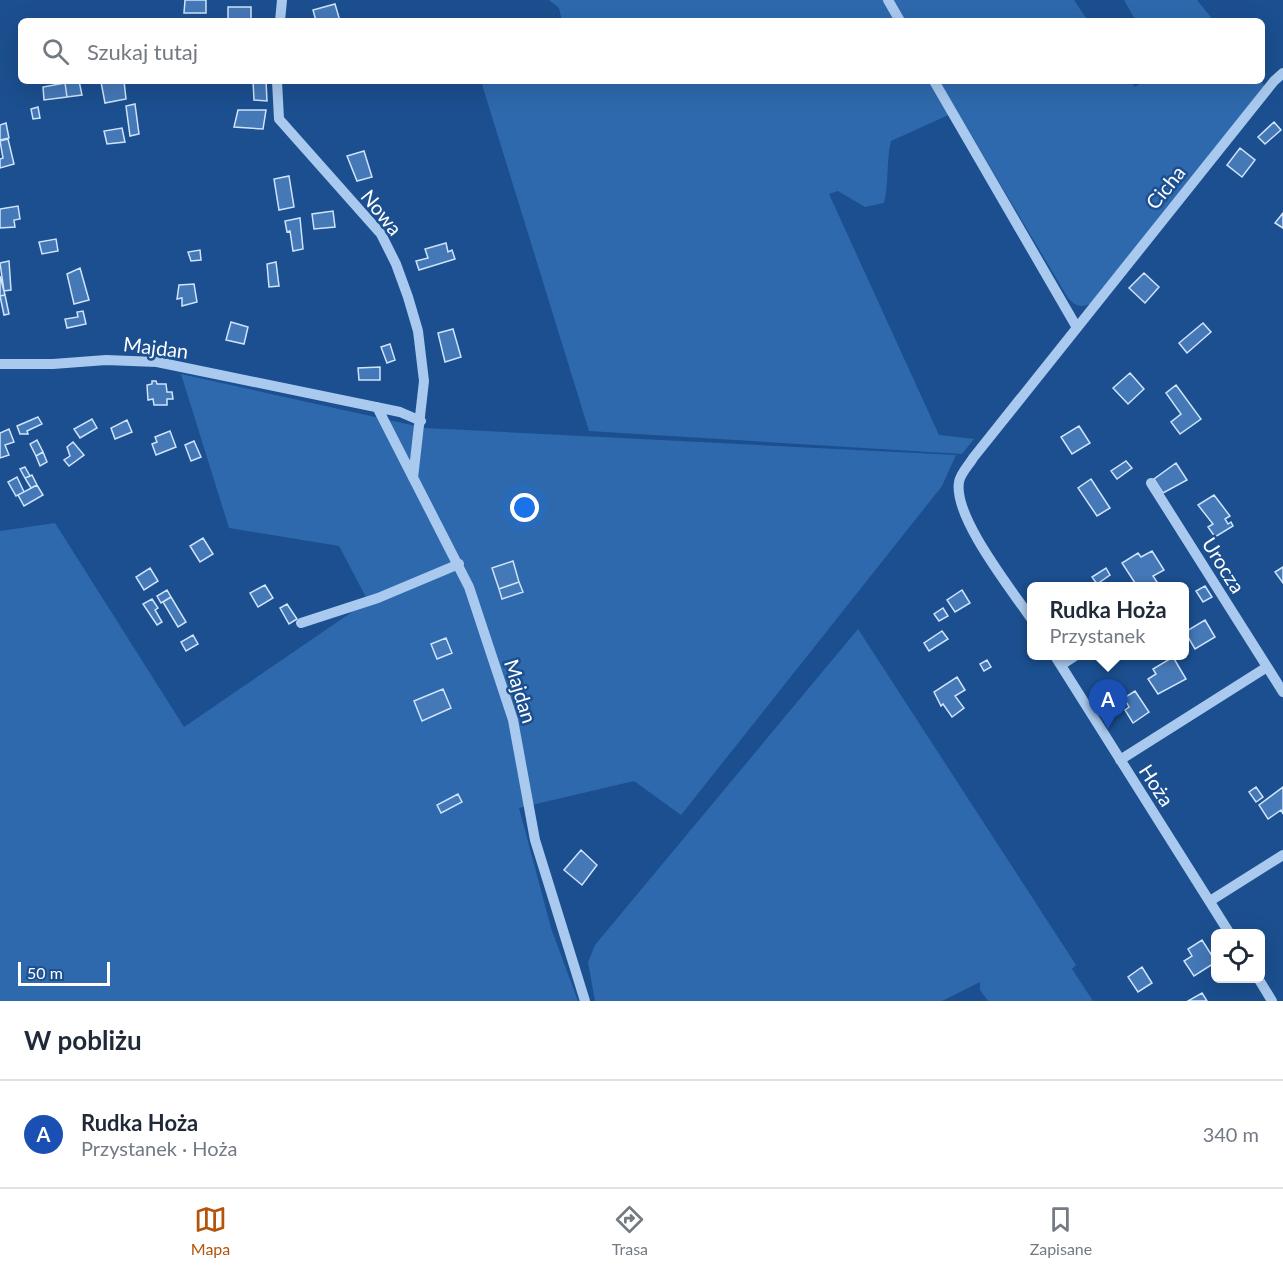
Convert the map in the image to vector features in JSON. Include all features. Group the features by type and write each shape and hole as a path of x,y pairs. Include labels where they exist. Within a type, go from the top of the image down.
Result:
{"street":[{"path":"280,18 282,0"},
{"path":"888,0 898,18"},
{"name":"Cicha","path":"1027,612 971,527 959,503 959,480 1076,326 1274,81 1283,73"},
{"name":"Nowa","path":"277,84 279,119 381,234 396,264 414,314 422,354 424,381 413,478"},
{"path":"936,84 1076,326"},
{"name":"Majdan","path":"0,364 53,364 106,360 157,362 400,412 421,421"},
{"name":"Majdan","path":"377,408 469,587 513,720 534,840 585,1001"},
{"name":"Urocza","path":"1151,483 1283,692"},
{"path":"301,622 378,598 459,564"},
{"name":"Hoża","path":"1058,660 1228,929"},
{"path":"1120,760 1267,667"},
{"path":"1210,901 1283,855"},
{"path":"1261,983 1272,1001"}],"shaded area":[{"path":"549,0 888,0 898,18 561,18 559,8"},
{"path":"890,0 1074,0 1086,18 901,18"},
{"path":"1124,0 1197,0 1212,18 1134,18"},
{"path":"482,84 936,84 953,113 891,141 884,203 865,207 838,191 829,194 939,435 974,439 962,454 589,431"},
{"path":"941,84 1132,84 1135,87 1139,84 1263,84 1267,89 1090,304 1080,306 1068,298"},
{"path":"181,374 425,428 956,455 942,486 681,815 634,781 519,808 551,928 578,1001 0,1001 0,531 55,523 184,727 368,601 339,546 229,528"},
{"path":"858,629 1076,965 1072,969 1093,1001 988,1001 980,990 980,982 942,1001 595,1001 588,962 595,945"}],"building":[{"path":"185,0 206,0 206,13 184,13"},
{"path":"335,4 339,18 315,18 313,10"},
{"path":"228,7 251,7 251,18 228,18"},
{"path":"65,84 80,84 82,95 67,97"},
{"path":"65,84 67,97 44,100 43,87"},
{"path":"101,84 124,84 126,99 105,103"},
{"path":"253,84 266,84 267,101 254,100"},
{"path":"135,104 139,134 130,136 126,106"},
{"path":"38,107 40,118 33,119 31,109"},
{"path":"238,110 266,110 263,129 234,127"},
{"path":"1274,122 1281,130 1265,144 1258,137"},
{"path":"6,123 9,138 0,140 0,125"},
{"path":"122,128 125,142 107,144 104,131"},
{"path":"8,139 14,164 0,168 0,159 3,158 0,141"},
{"path":"1240,148 1255,160 1242,177 1227,165"},
{"path":"364,151 372,177 357,181 347,156"},
{"path":"289,176 294,207 279,210 274,179"},
{"path":"18,206 20,219 14,220 15,227 0,228 0,209"},
{"path":"333,211 335,227 314,229 312,214"},
{"path":"1283,213 1283,228 1275,223"},
{"path":"300,218 303,249 293,251 290,231 287,232 285,221"},
{"path":"56,239 58,251 42,254 39,242"},
{"path":"446,243 448,252 452,250 455,259 419,270 416,261 428,258 425,249"},
{"path":"200,250 201,260 191,261 188,252"},
{"path":"9,261 11,290 4,291 0,263"},
{"path":"276,262 279,286 269,287 267,264"},
{"path":"80,268 89,300 74,304 67,274"},
{"path":"1144,273 1159,287 1145,303 1129,288"},
{"path":"0,276 5,295 0,296"},
{"path":"194,284 197,302 182,306 182,298 177,299 179,285"},
{"path":"5,295 9,314 4,315 0,296"},
{"path":"83,311 86,324 67,328 65,319 78,317 77,312"},
{"path":"231,322 248,327 244,344 226,340"},
{"path":"1203,323 1211,332 1187,353 1179,343"},
{"path":"453,329 461,357 445,362 438,333"},
{"path":"390,344 395,360 387,363 381,347"},
{"path":"380,367 380,380 359,380 358,368"},
{"path":"1130,373 1144,389 1128,404 1113,388"},
{"path":"152,381 156,381 157,384 166,384 167,392 172,392 173,399 167,399 167,405 154,405 153,399 148,400 147,385 152,384"},
{"path":"1176,385 1201,419 1180,434 1171,422 1181,414 1166,393"},
{"path":"38,417 42,424 27,431 28,434 20,434 17,426"},
{"path":"92,419 97,428 80,438 74,429"},
{"path":"127,420 132,432 115,439 111,428"},
{"path":"1079,426 1090,443 1072,454 1061,437"},
{"path":"9,429 14,442 5,445 9,455 0,458 0,433"},
{"path":"170,431 176,447 156,455 152,444 157,442 155,437"},
{"path":"37,440 43,452 36,456 30,444"},
{"path":"194,441 201,457 191,461 185,445"},
{"path":"73,442 84,455 69,466 64,460 70,456 67,447"},
{"path":"43,452 47,462 40,466 36,456"},
{"path":"1126,461 1132,468 1117,479 1111,471"},
{"path":"1176,463 1187,480 1163,493 1154,479"},
{"path":"25,467 30,476 25,478 20,469"},
{"path":"32,475 37,485 31,488 25,478"},
{"path":"17,477 24,492 16,496 8,482"},
{"path":"1091,479 1110,508 1097,516 1078,488"},
{"path":"37,485 43,495 24,506 18,495"},
{"path":"1214,495 1230,516 1225,519 1228,524 1231,522 1233,526 1215,537 1208,527 1213,524 1198,505"},
{"path":"203,538 213,554 200,562 190,546"},
{"path":"1152,551 1164,570 1153,576 1157,582 1134,582 1122,563 1138,553 1141,557"},
{"path":"513,561 519,582 499,589 492,568"},
{"path":"1283,567 1283,583 1275,572"},
{"path":"150,568 158,581 144,590 136,577"},
{"path":"1106,568 1110,575 1100,582 1096,582 1092,577"},
{"path":"519,582 523,592 502,599 499,589"},
{"path":"265,585 273,598 258,607 250,593"},
{"path":"1205,586 1212,597 1203,602 1196,591"},
{"path":"167,590 171,597 161,603 157,596"},
{"path":"962,590 970,603 955,612 947,600"},
{"path":"171,597 186,622 178,627 163,602"},
{"path":"152,599 158,608 155,610 162,622 157,625 143,604"},
{"path":"287,604 297,619 289,624 280,608"},
{"path":"943,608 948,616 939,621 934,614"},
{"path":"1205,620 1215,637 1195,649 1189,639 1189,630"},
{"path":"942,631 948,639 929,651 924,643"},
{"path":"193,635 198,644 186,651 181,642"},
{"path":"446,638 452,653 437,659 431,644"},
{"path":"987,660 991,667 984,671 980,664"},
{"path":"1168,660 1175,660 1186,679 1158,694 1148,679 1156,674 1153,669"},
{"path":"957,677 965,690 955,696 964,708 952,717 943,704 941,706 934,692"},
{"path":"443,689 451,708 422,721 414,701"},
{"path":"1135,691 1149,712 1133,723 1125,710 1129,707 1124,698"},
{"path":"1256,787 1263,797 1256,802 1249,792"},
{"path":"1283,787 1283,814 1281,810 1268,819 1259,805"},
{"path":"458,794 462,802 441,813 437,805"},
{"path":"581,850 597,865 582,885 564,870"},
{"path":"1202,940 1211,954 1211,965 1194,976 1184,961 1192,956 1188,949"},
{"path":"1142,967 1152,983 1138,992 1128,977"},
{"path":"1202,993 1207,1001 1188,1001"}],"place":[{"name":"Rudka Hoża","path":"1108,729"}]}
